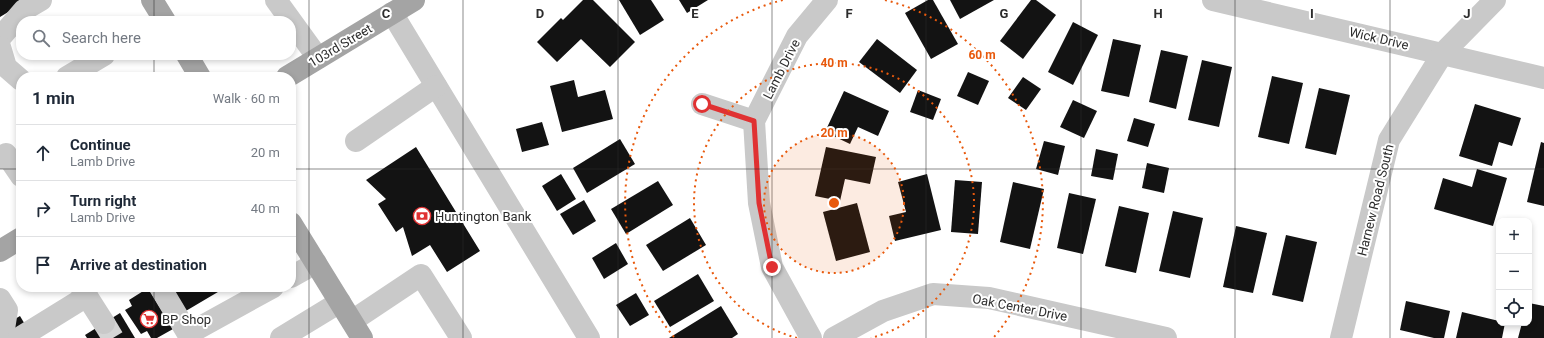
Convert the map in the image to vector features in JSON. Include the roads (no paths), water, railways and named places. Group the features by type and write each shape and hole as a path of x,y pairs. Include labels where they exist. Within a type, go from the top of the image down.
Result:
{"main road":[{"path":"152,0 161,16"},
{"name":"103rd Street","path":"295,72 414,0"},
{"path":"190,60 197,72"},
{"path":"296,231 357,330"},
{"path":"0,251 16,241"}],"street":[{"path":"19,16 24,10 41,0"},
{"path":"276,0 288,16"},
{"name":"Lamb Drive","path":"754,121 797,36 827,0"},
{"name":"Wick Drive","path":"1213,0 1544,78"},
{"name":"Harnew Road South","path":"1341,338 1389,140 1443,54 1495,0"},
{"path":"392,13 588,338"},
{"path":"0,38 16,19"},
{"path":"296,28 318,58"},
{"path":"0,48 6,66 16,75"},
{"path":"75,72 96,60"},
{"path":"356,141 436,86"},
{"path":"702,104 754,121 759,203 772,267 811,338"},
{"path":"0,158 6,154 16,169"},
{"path":"296,274 316,263"},
{"path":"357,330 420,275 461,338"},
{"path":"19,338 83,292"},
{"path":"85,292 104,323"},
{"path":"163,292 188,334 249,293"},
{"name":"Oak Center Drive","path":"834,338 883,310 933,294 989,298 1166,338"},
{"path":"0,299 7,310 4,329 7,338"},
{"path":"281,338 340,302"}],"tunnel":[{"path":"104,323 113,338"}],"place":[{"name":"Huntington Bank","path":"422,216"},
{"name":"BP Shop","path":"149,319"}]}
